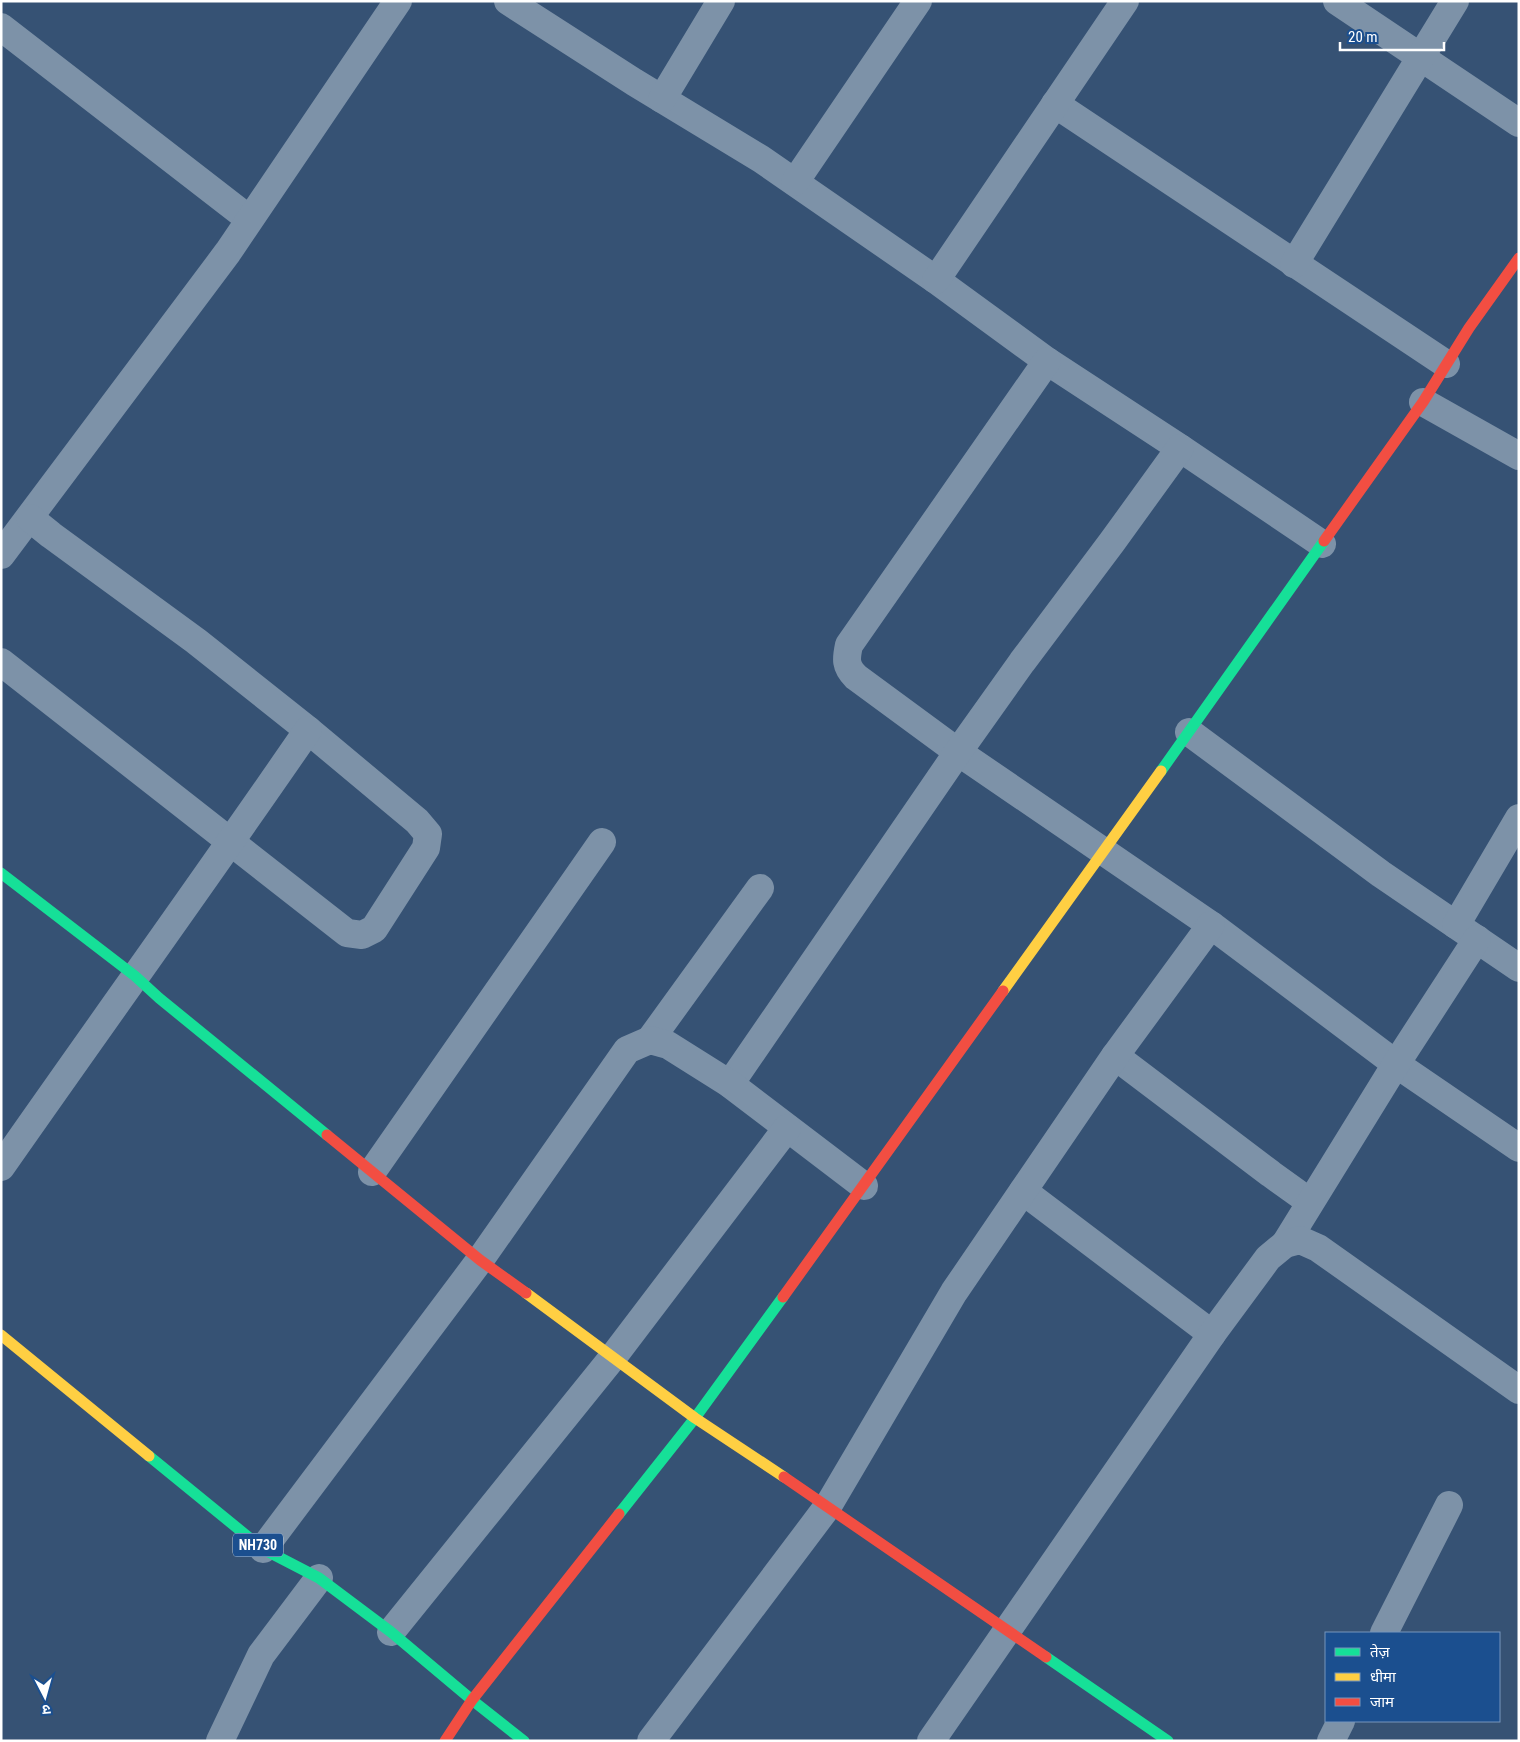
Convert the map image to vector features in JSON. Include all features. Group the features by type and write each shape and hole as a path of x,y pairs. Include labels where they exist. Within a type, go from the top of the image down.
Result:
{"main road":[{"path":"445,1741 472,1700 696,1418 1104,851 1423,402 1469,328 1519,258"},
{"path":"1,873 135,976 480,1260 696,1418 828,1506 1168,1741"},
{"name":"NH730","path":"1,1335 263,1549 319,1578 391,1632 524,1741"}],"street":[{"path":"1,555 228,252 398,1"},
{"path":"508,1 662,99 761,159 936,280 1047,361 1322,544"},
{"path":"662,99 721,1"},
{"path":"795,182 918,1"},
{"path":"936,280 1125,1"},
{"path":"1337,1 1519,123"},
{"path":"1294,264 1455,1"},
{"path":"1,28 249,219"},
{"path":"1056,104 1446,364"},
{"path":"1047,361 849,644 847,664 849,670 958,752 1211,925 1396,1064 1519,1148"},
{"path":"1423,402 1519,456"},
{"path":"730,1084 958,752 1180,448"},
{"path":"1,662 347,933 362,935 374,929 426,848 428,834 417,821 308,730 196,640 30,518"},
{"path":"1,1167 308,730"},
{"path":"1188,732 1381,874 1519,968"},
{"path":"931,1741 1212,1334 1268,1258 1285,1244 1396,1064 1466,932 1519,818"},
{"path":"372,1172 602,842"},
{"path":"263,1549 480,1260 627,1050 650,1040 760,888"},
{"path":"651,1741 828,1506 954,1292 1115,1056 1211,925"},
{"path":"650,1040 668,1045 730,1084 864,1186"},
{"path":"1115,1056 1310,1202"},
{"path":"391,1632 613,1357 787,1128"},
{"path":"1023,1191 1212,1334"},
{"path":"1285,1244 1300,1240 1318,1248 1519,1390"},
{"path":"1385,1632 1449,1505"},
{"path":"220,1741 261,1655 319,1578"},
{"path":"1330,1741 1340,1722"}],"traffic: fast":[{"path":"1161,771 1324,541"},
{"path":"1,873 135,976 159,998 327,1135"},
{"path":"619,1514 695,1418 783,1297"},
{"path":"149,1456 263,1549 319,1578 391,1632 524,1741"},
{"path":"1046,1657 1168,1741"}],"traffic: slow":[{"path":"1003,991 1161,771"},
{"path":"526,1293 695,1418 784,1477"},
{"path":"1,1335 149,1456"}],"traffic: jam":[{"path":"1324,541 1423,402 1469,328 1519,258"},
{"path":"783,1297 1003,991"},
{"path":"327,1135 480,1260 526,1293"},
{"path":"784,1477 1046,1657"},
{"path":"445,1741 472,1700 619,1514"}]}
